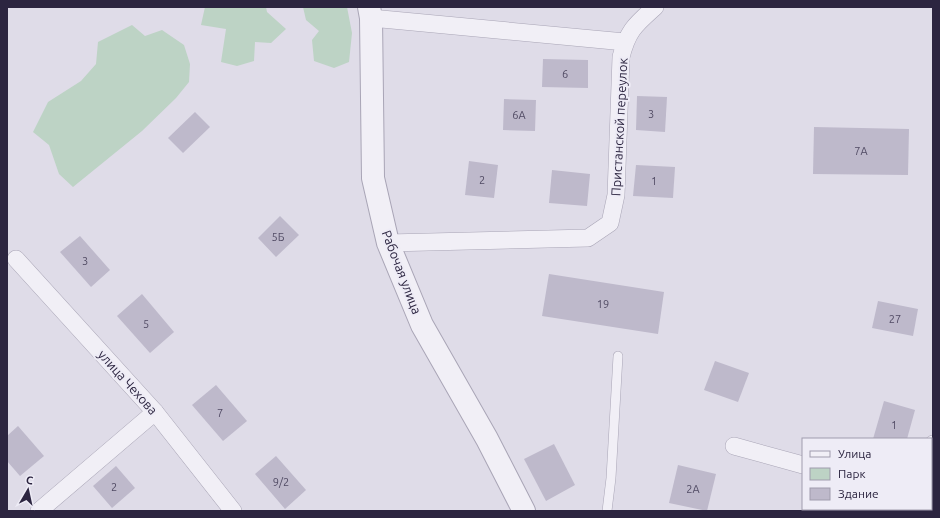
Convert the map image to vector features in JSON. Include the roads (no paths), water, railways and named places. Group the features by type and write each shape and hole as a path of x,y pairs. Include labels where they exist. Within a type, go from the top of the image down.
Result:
{"street":[{"name":"Пристанской переулок","path":"388,243 588,238 610,223 616,195 622,57 625,42 634,26 655,7"},
{"path":"370,12 625,42"},
{"name":"Рабочая улица","path":"370,12 373,178 388,243 422,325 487,439 524,511"},
{"name":"улица Чехова","path":"16,259 155,412 233,511"},
{"path":"39,511 155,412"},
{"path":"932,456 933,444"},
{"path":"734,446 802,465"}],"lane":[{"path":"607,511 611,478 618,356"}]}
